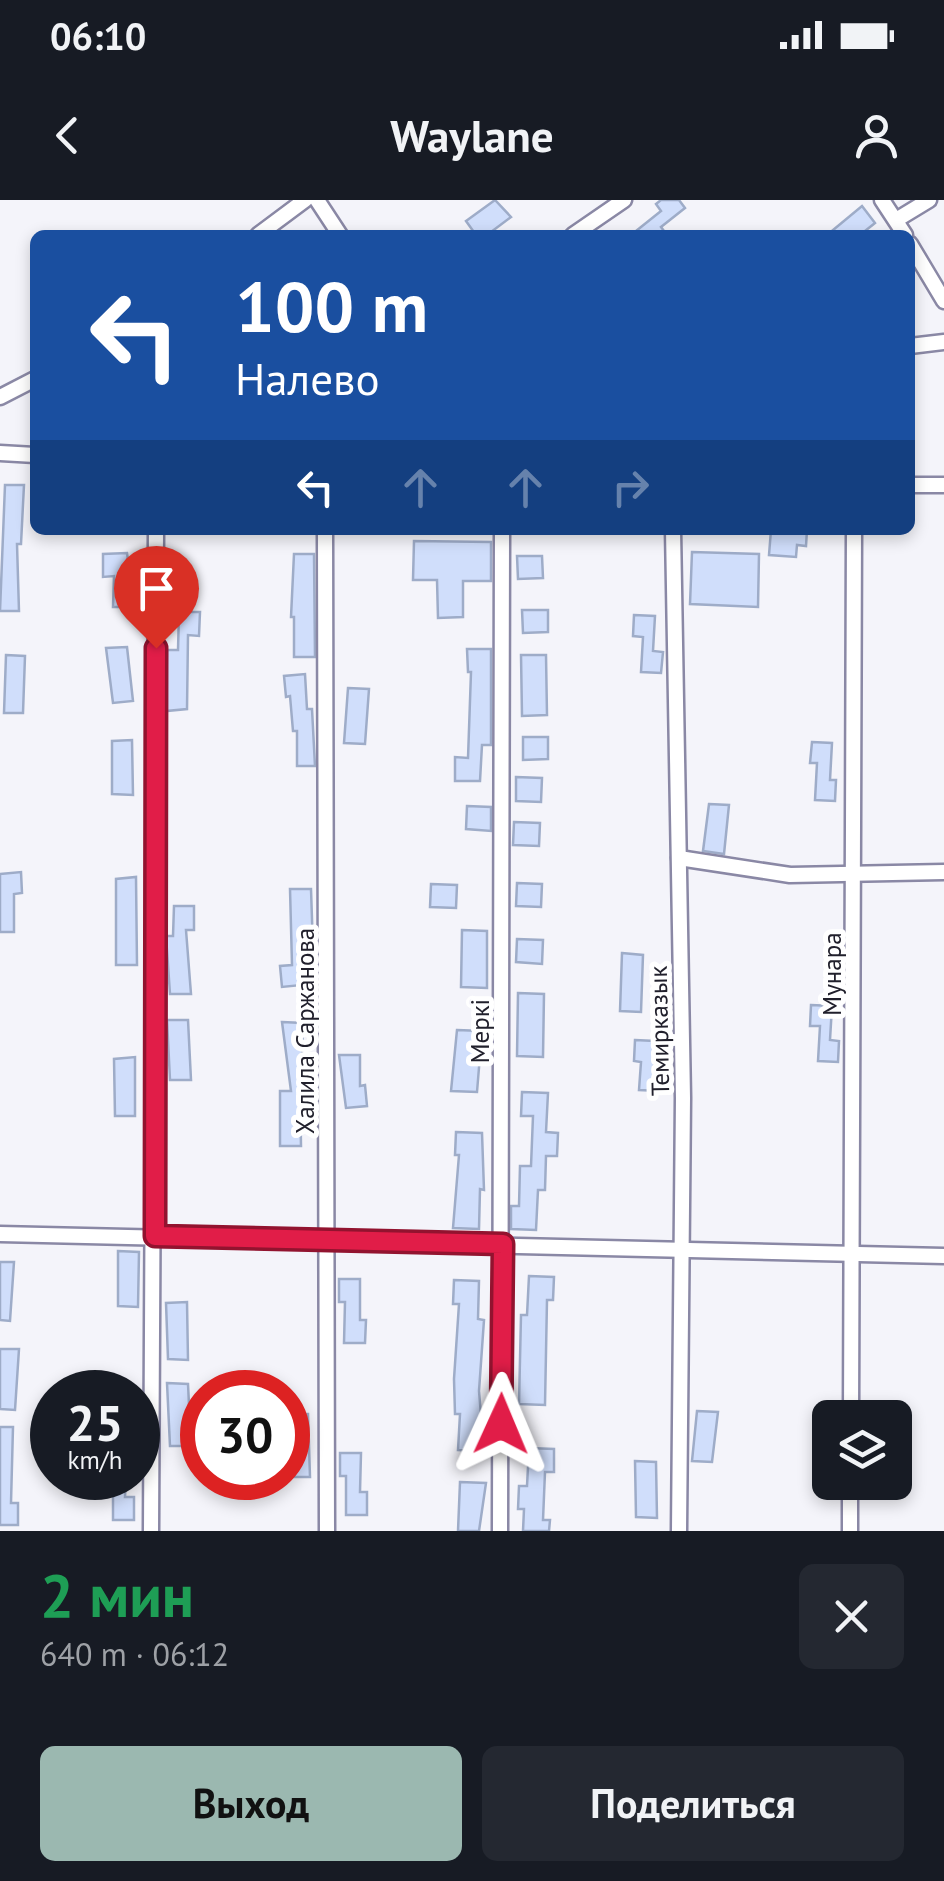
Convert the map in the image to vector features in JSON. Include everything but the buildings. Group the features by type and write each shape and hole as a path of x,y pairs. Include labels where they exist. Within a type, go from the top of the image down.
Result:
{"street":[{"path":"265,230 305,200"},
{"path":"316,200 337,230"},
{"path":"580,230 624,200"},
{"path":"882,200 902,230"},
{"path":"896,220 929,200"},
{"path":"915,252 944,300"},
{"path":"915,345 944,342"},
{"path":"0,397 30,382"},
{"path":"0,453 30,455"},
{"path":"915,485 944,486"},
{"path":"151,1531 156,535"},
{"name":"Халила Саржанова","path":"325,535 327,1531"},
{"name":"Меркі","path":"500,1531 502,535"},
{"name":"Темирказык","path":"673,535 683,1098 678,1248 679,1531"},
{"name":"Мунара","path":"851,1400 854,535"},
{"path":"679,858 790,876 944,872"},
{"path":"0,1234 944,1256"},
{"path":"850,1500 850,1531"}],"route":[{"path":"156,648 155,1236 503,1244 501,1424"}]}
